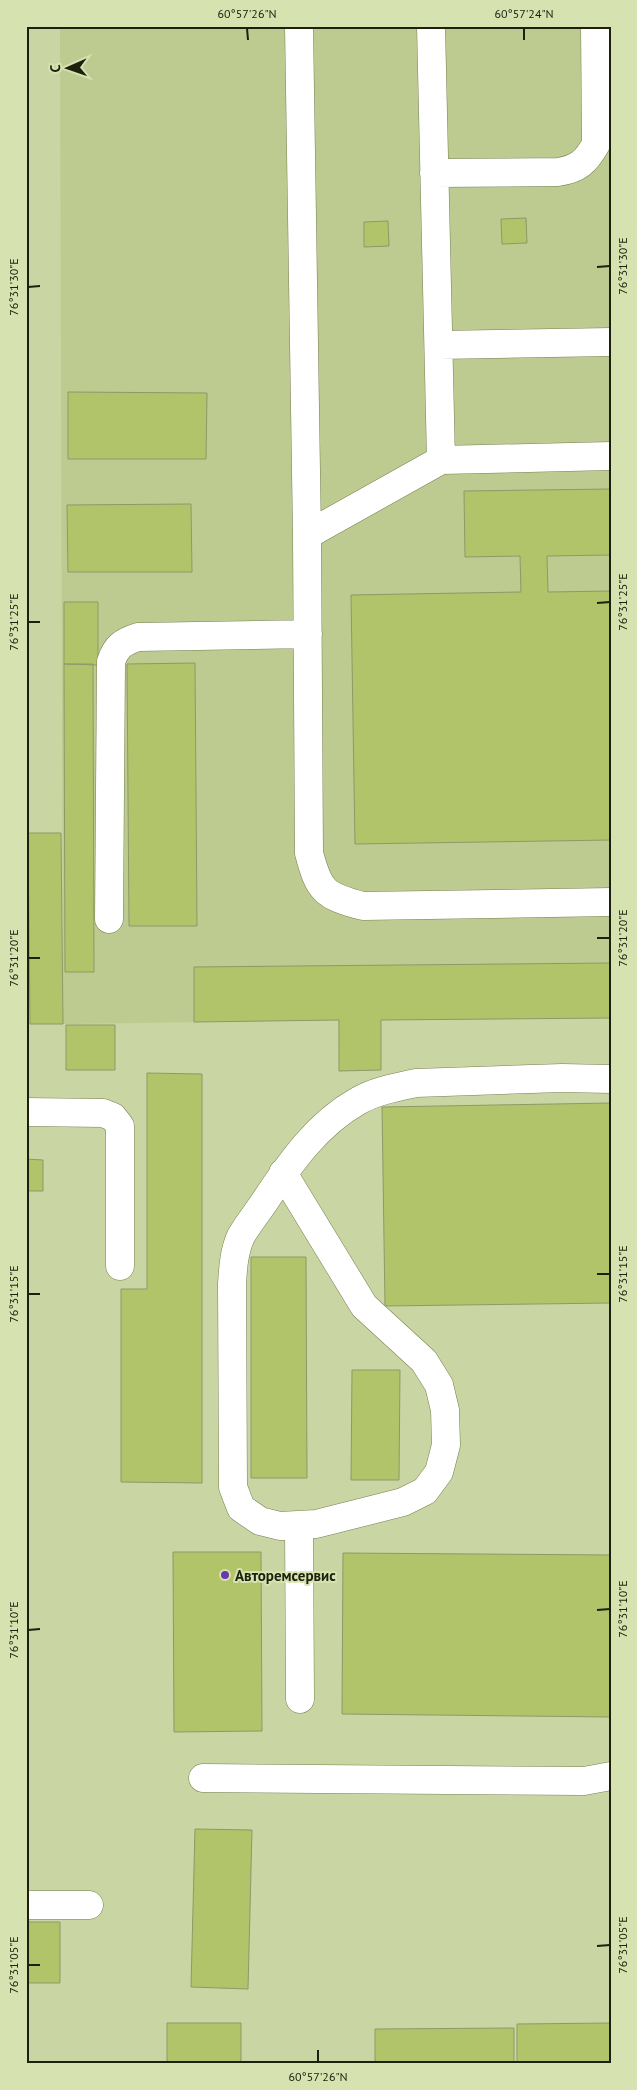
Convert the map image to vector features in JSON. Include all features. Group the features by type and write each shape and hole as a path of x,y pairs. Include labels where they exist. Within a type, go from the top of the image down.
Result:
{"lane":[{"path":"299,26 307,535 309,853 316,882 336,899 363,906 611,902"},
{"path":"431,26 441,460"},
{"path":"434,173 558,172 572,170 588,159 596,144 595,26"},
{"path":"438,345 611,342"},
{"path":"307,535 441,460 611,456"},
{"path":"108,919 110,662 115,650 123,642 138,638 308,634"},
{"path":"284,1173 364,1306 424,1361 439,1385 445,1410 446,1444 439,1472 425,1491 403,1502 316,1524 299,1526 280,1526 260,1521 242,1508 233,1487 232,1284 234,1259 241,1237 284,1173 309,1140 336,1116 359,1100 393,1088 416,1083 562,1078 611,1079"},
{"path":"26,1112 103,1113 114,1117 120,1126 120,1266"},
{"path":"299,1526 300,1699"},
{"path":"203,1778 584,1781 611,1776"},
{"path":"26,1905 89,1905"}],"shaded area":[{"path":"60,26 611,26 611,1018 381,1020 381,1070 339,1071 338,1020 63,1024"}],"building":[{"path":"526,218 527,243 502,244 501,219"},
{"path":"388,221 389,246 364,247 364,222"},
{"path":"68,392 207,393 206,459 68,459"},
{"path":"611,489 611,555 547,556 548,592 611,591 611,840 355,844 351,595 521,592 520,556 465,557 464,491"},
{"path":"191,504 192,572 68,572 67,505"},
{"path":"64,602 98,602 98,665 64,664"},
{"path":"195,663 197,926 129,926 127,664"},
{"path":"64,664 93,664 94,972 65,972"},
{"path":"28,833 61,833 63,1024 30,1024"},
{"path":"611,963 611,1018 381,1020 381,1070 339,1071 339,1020 194,1022 194,967"},
{"path":"66,1025 115,1025 115,1070 66,1070"},
{"path":"147,1073 202,1074 202,1483 121,1482 121,1289 147,1289"},
{"path":"611,1103 611,1303 385,1306 382,1107"},
{"path":"26,1159 43,1160 43,1191 26,1191"},
{"path":"251,1257 306,1257 307,1478 251,1478"},
{"path":"352,1370 400,1370 399,1480 351,1480"},
{"path":"173,1552 261,1552 262,1731 174,1732"},
{"path":"343,1553 611,1555 611,1717 342,1714"},
{"path":"195,1829 252,1830 248,1989 191,1987"},
{"path":"26,1922 60,1922 60,1983 26,1983"},
{"path":"167,2023 241,2023 241,2064 167,2064"},
{"path":"611,2023 611,2064 517,2064 517,2024"},
{"path":"514,2028 514,2064 375,2064 375,2029"}],"place":[{"name":"Авторемсервис","path":"225,1575"}]}
